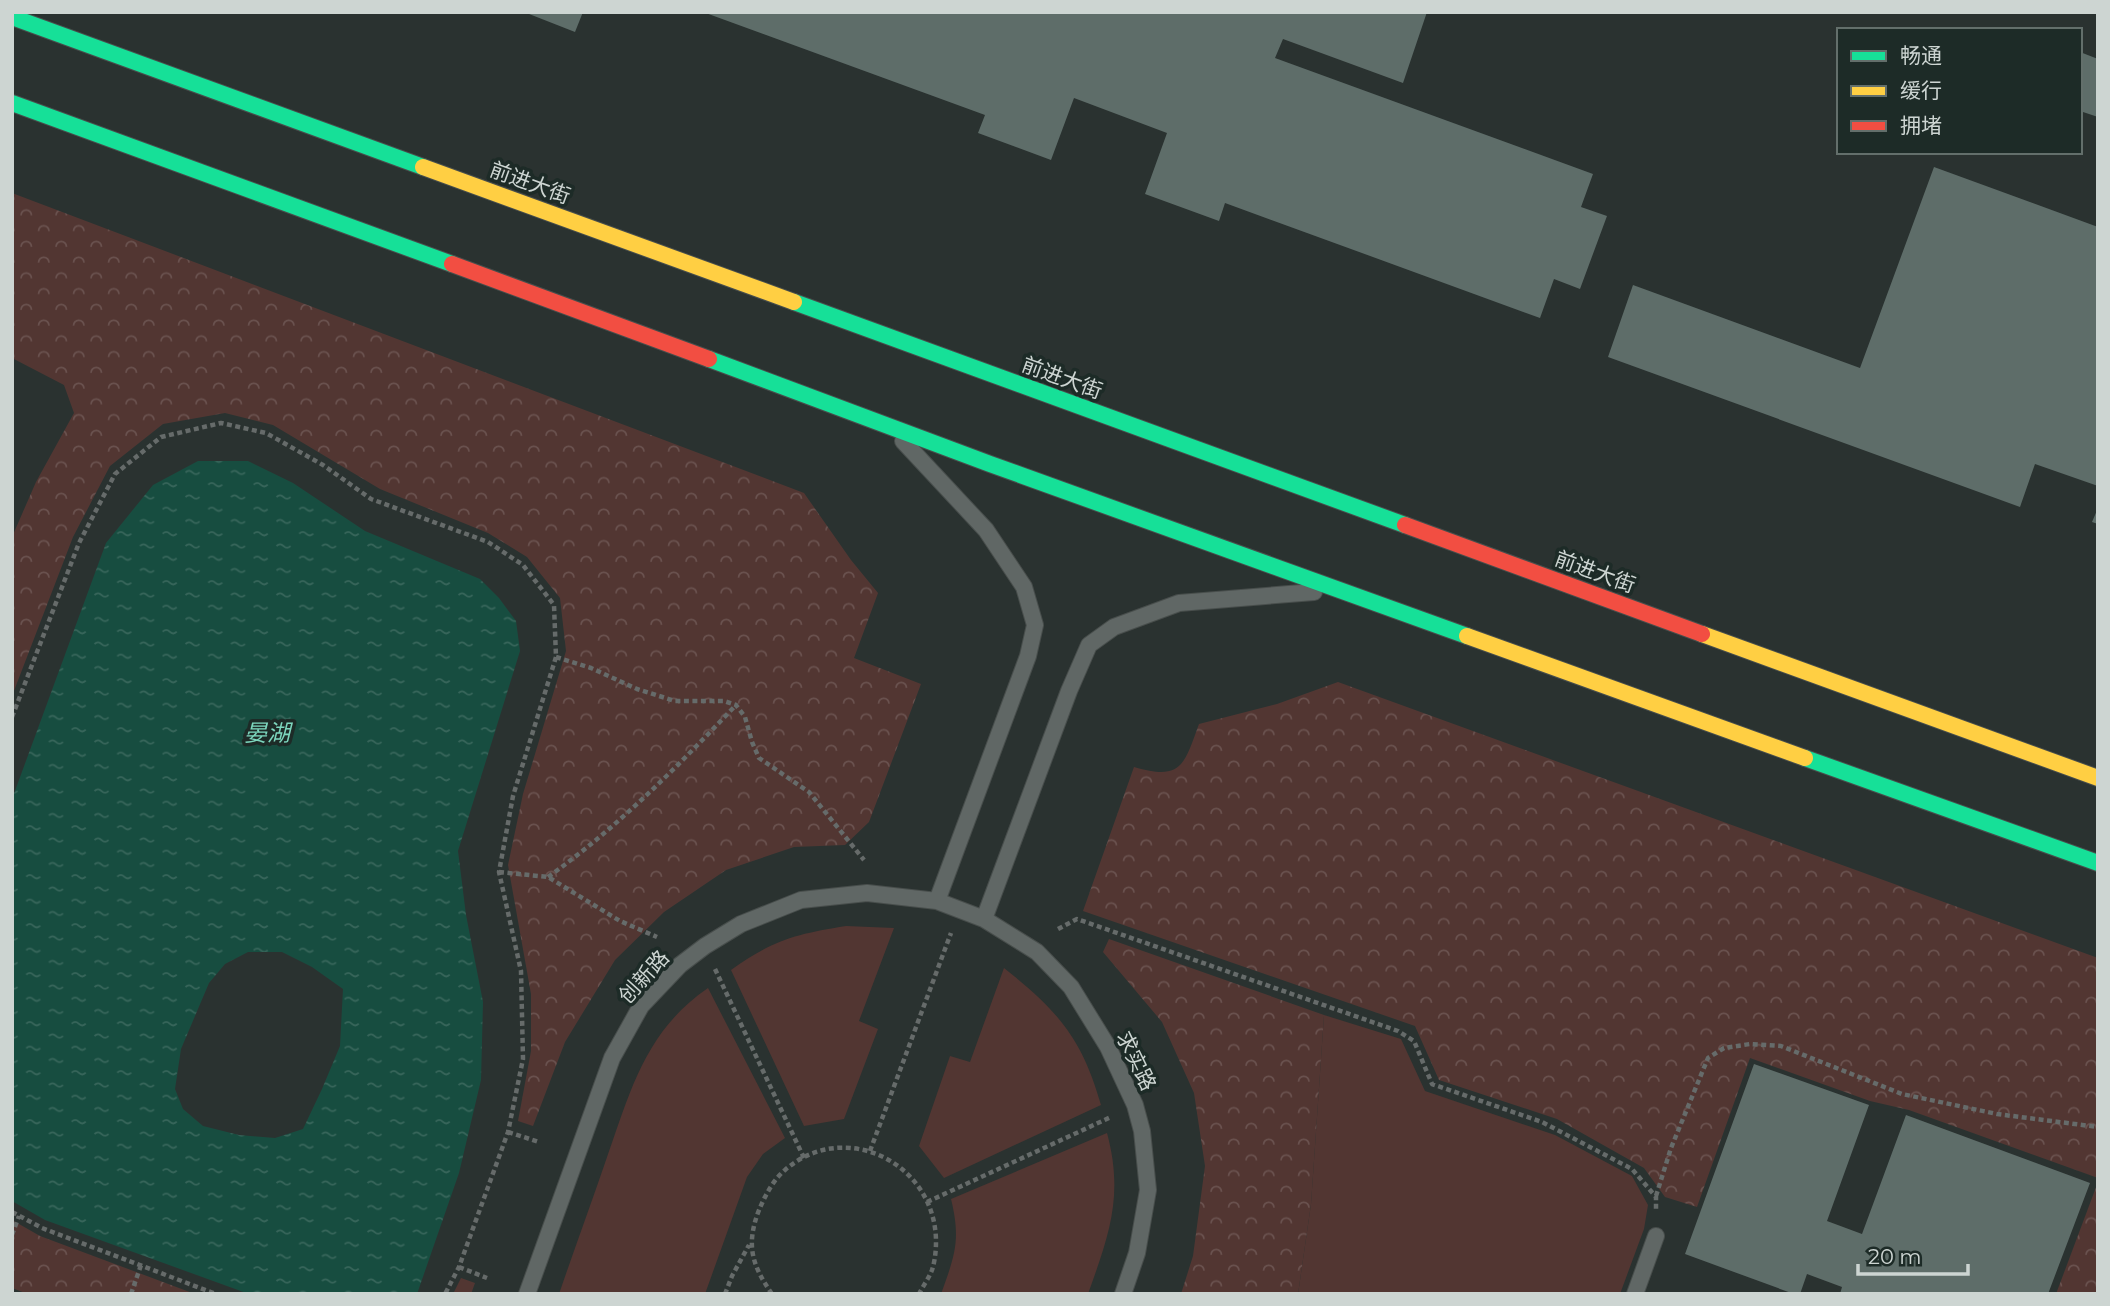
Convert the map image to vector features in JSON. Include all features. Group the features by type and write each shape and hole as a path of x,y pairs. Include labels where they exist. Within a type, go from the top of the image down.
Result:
{"main road":[{"name":"前进大街","path":"12,17 2098,778"},
{"path":"12,103 990,464 2098,863"}],"lane":[{"path":"887,424 986,530 1024,587 1035,625 1028,656 937,901"},
{"path":"984,919 1072,682 1089,645 1114,627 1179,603 1338,590"},
{"name":"创新路","path":"527,1294 612,1058 641,1006 680,965 741,924 801,900 867,893 937,901 960,909"},
{"name":"求实路","path":"960,909 984,919 1037,952 1071,987 1108,1047 1135,1105 1142,1131 1148,1190 1137,1253 1123,1294"},
{"path":"1635,1294 1656,1236"}],"path":[{"path":"12,717 79,543 115,474 161,437 221,423 266,433 323,465 371,499 488,542 523,565 554,605 556,657 513,796 499,873 521,971 523,1059 508,1132 459,1267 445,1294"},
{"path":"556,657 591,668 636,689 675,701 724,701 736,705 745,717 759,758 810,792 864,860"},
{"path":"548,877 589,848 670,774 736,705"},
{"path":"499,873 548,877 620,921 657,937"},
{"path":"870,1151 960,909"},
{"path":"1058,929 1077,919 1398,1031 1414,1041 1432,1084 1542,1122 1632,1169 1656,1197"},
{"path":"705,946 804,1158"},
{"path":"1656,1236 1656,1197 1671,1148 1708,1058 1724,1048 1750,1044 1781,1046 1902,1094 1997,1114 2098,1127"},
{"path":"927,1202 1135,1105"},
{"path":"508,1132 539,1143"},
{"path":"726,1294 732,1276 750,1244 755,1221 766,1193 785,1170 804,1158 840,1148 870,1151 897,1163 918,1184 932,1211 937,1240 932,1270 919,1294"},
{"path":"12,1212 42,1228 216,1294"},
{"path":"12,1235 19,1216"},
{"path":"750,1244 763,1281 772,1294"},
{"path":"131,1294 141,1265"},
{"path":"459,1267 487,1278"}],"green space":[{"path":"12,193 804,493 878,593 854,658 921,684 869,822 845,845 794,847 726,870 664,912 615,960 565,1042 533,1126 518,1121 531,1051 531,994 508,865 523,794 566,651 560,598 527,557 488,533 380,489 273,425 225,413 163,424 110,466 73,537 12,696 12,537 36,482 74,413 64,385 12,358"},
{"path":"1338,682 2098,958 2098,1178 1909,1110 1870,1101 1750,1058 1697,1207 1665,1197 1644,1168 1557,1119 1439,1080 1415,1026 1083,911 1134,767 1162,772 1172,770 1184,759 1199,724 1277,704"},
{"path":"846,926 894,928 859,1021 878,1029 844,1119 804,1126 731,970 786,940"},
{"path":"1109,939 1324,1015 1311,1204 1298,1294 1181,1294 1193,1256 1205,1166 1194,1093 1162,1022 1103,952"},
{"path":"1004,968 1039,998 1066,1028 1085,1061 1101,1105 944,1178 919,1146 950,1056 970,1062"},
{"path":"708,988 785,1138 763,1154 747,1177 705,1294 559,1294 623,1112 642,1066 668,1024"},
{"path":"1324,1015 1401,1039 1425,1091 1555,1135 1632,1176 1648,1205 1644,1229 1620,1294 1298,1294 1311,1204"},
{"path":"1107,1133 1114,1176 1112,1215 1088,1294 941,1294 955,1247 956,1226 951,1199"},
{"path":"2098,1182 2098,1294 2056,1294"},
{"path":"12,1220 40,1236 195,1294 28,1294 12,1288"},
{"path":"461,1278 475,1283 471,1294 453,1294"}],"water":[{"name":"晏湖","path":"198,461 248,461 293,483 365,531 480,579 516,621 520,651 458,851 466,915 483,1002 481,1080 459,1173 417,1294 249,1294 45,1220 12,1201 12,799 106,543 153,485","holes":["248,952 282,952 312,967 343,989 340,1046 322,1089 303,1129 275,1138 239,1135 203,1126 183,1109 175,1089 181,1049 209,983 225,964"]}],"building":[{"path":"524,12 583,12 575,32"},
{"path":"703,12 1427,12 1403,83 1283,39 1275,58 1593,174 1581,207 1607,216 1580,289 1554,279 1540,318 1225,203 1219,221 1145,194 1167,133 1074,98 1051,160 978,133 985,115"},
{"path":"2082,53 2098,59 2098,117 2082,112"},
{"path":"1934,167 2098,227 2098,486 2035,464 2020,507 1608,357 1633,285 1860,368"},
{"path":"2098,508 2098,524 2092,522"},
{"path":"1754,1064 1869,1105 1827,1221 1862,1234 1906,1115 2090,1183 2048,1294 1840,1294 1842,1287 1807,1274 1800,1294 1794,1294 1685,1254"}],"traffic: fast":[{"path":"12,17 423,167"},
{"path":"12,103 452,264"},
{"path":"794,302 1405,525"},
{"path":"709,359 990,464 1467,636"},
{"path":"1805,758 2098,863"}],"traffic: slow":[{"path":"423,167 794,302"},
{"path":"1702,634 2098,778"},
{"path":"1467,636 1805,758"}],"traffic: jam":[{"path":"452,264 709,359"},
{"path":"1405,525 1702,634"}]}
